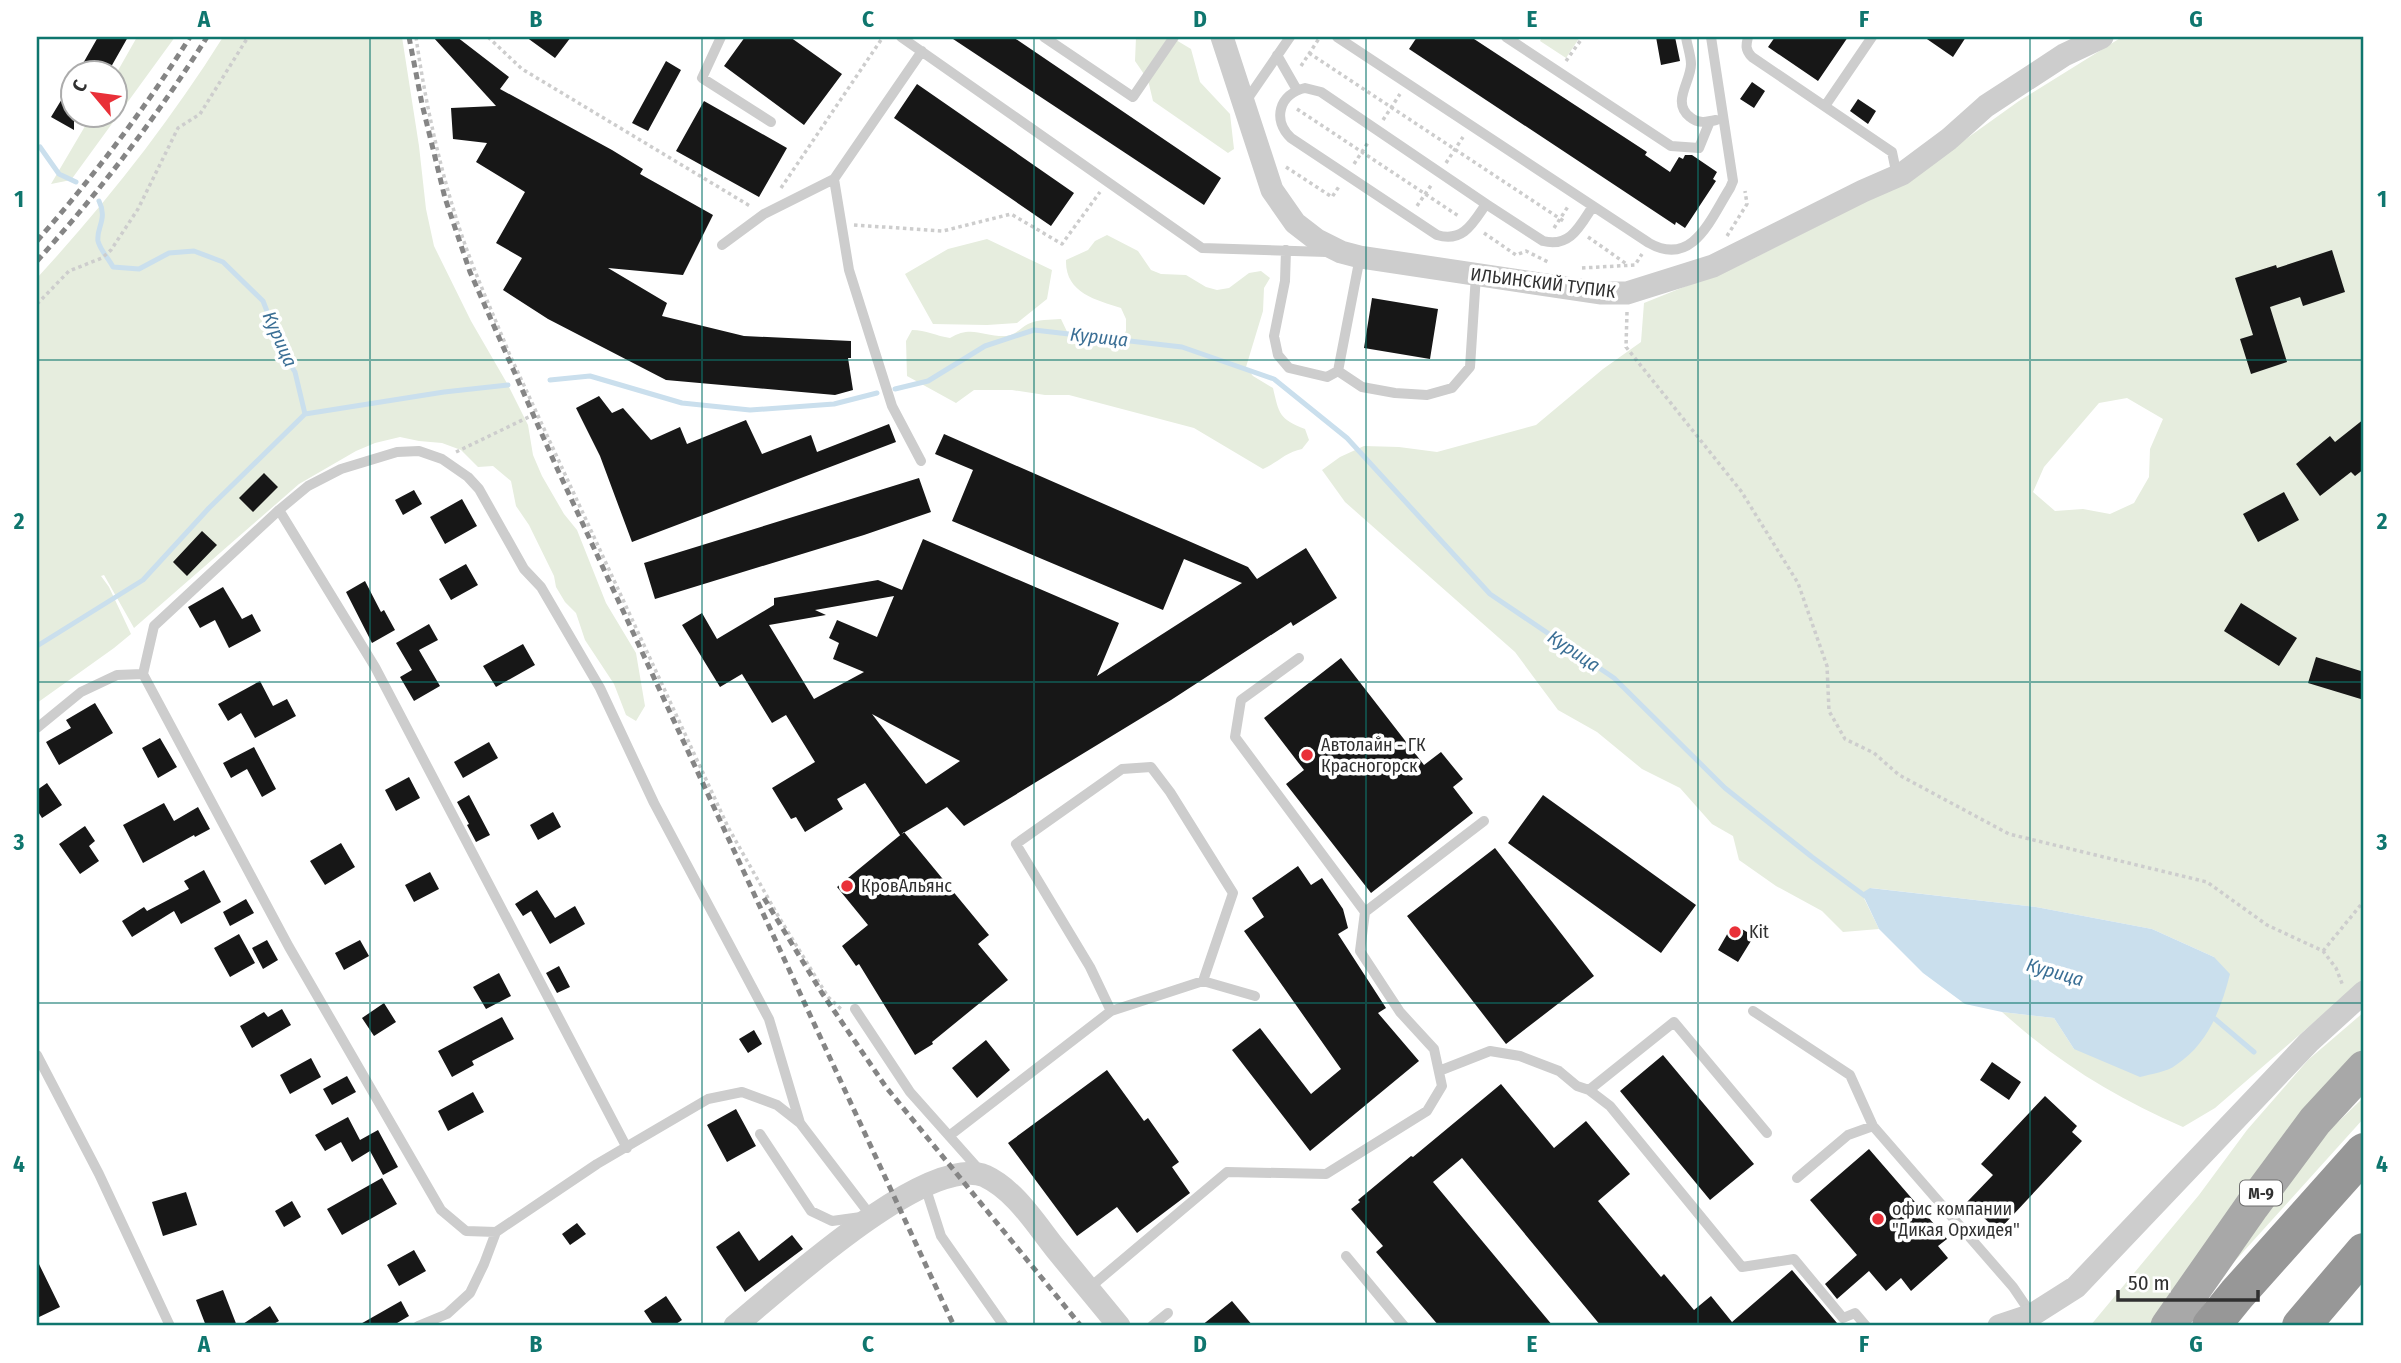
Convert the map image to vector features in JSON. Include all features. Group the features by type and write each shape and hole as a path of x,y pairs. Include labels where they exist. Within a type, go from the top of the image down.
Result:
{"highway":[{"name":"М-9","path":"2211,1326 2364,1152"},
{"path":"2301,1326 2364,1252"}],"main road":[{"name":"М-9","path":"2168,1326 2315,1121 2364,1068"}],"street":[{"name":"ИЛЬИНСКИЙ ТУПИК","path":"1222,37 1272,190 1295,223 1317,240 1350,255 1600,293 1627,293 1713,266 1897,176 1949,139 1986,106 2064,55 2102,37"},
{"path":"1999,1326 2032,1315 2076,1287 2309,1042 2358,998"},
{"path":"735,1326 871,1216 925,1186 957,1173 972,1173 985,1176 1010,1192 1119,1326"}],"lane":[{"path":"721,37 702,78 771,122"},
{"path":"901,37 1202,248 1350,255 1338,371"},
{"path":"1044,37 1133,97 1174,37"},
{"path":"1244,104 1290,37"},
{"path":"1337,37 1656,247 1674,250 1691,245 1697,240 1733,181 1711,37"},
{"path":"1506,37 1671,146 1699,148 1710,121"},
{"path":"1686,37 1691,66 1681,102 1686,113 1697,121 1723,119"},
{"path":"1748,37 1746,45 1752,57 1892,152 1897,176"},
{"path":"1825,106 1872,37"},
{"path":"722,245 764,214 834,179 922,51"},
{"path":"1277,55 1297,90"},
{"path":"1486,204 1466,231 1452,237 1437,235 1285,132 1281,125 1280,108 1290,94 1297,90 1313,89 1321,92 1545,242 1559,243 1566,240 1577,230 1592,206"},
{"path":"834,179 849,270 892,406 921,461"},
{"path":"1286,250 1285,281 1275,336 1278,355 1289,368 1327,377 1338,371"},
{"path":"1338,371 1362,387 1395,393 1427,395 1452,388 1470,367 1476,275"},
{"path":"496,1232 466,1231 441,1210 289,947 143,674 154,626 307,486 341,469 397,452 419,451 442,459 468,477 479,489 524,569 541,587 600,688 654,803 769,1019 800,1123"},
{"path":"279,510 374,667 627,1147"},
{"path":"1088,1289 1227,1172 1326,1174 1427,1111 1442,1086 1434,1049 1400,1012 1360,951 1365,912 1235,737 1241,700 1298,659"},
{"path":"37,728 80,692 117,675 143,674"},
{"path":"1111,1012 1090,967 1016,844 1122,769 1151,767 1170,792 1233,894 1203,981"},
{"path":"1365,912 1484,821"},
{"path":"949,1136 1111,1012 1203,981 1255,996"},
{"path":"855,1009 910,1092 985,1176"},
{"path":"1753,1012 1850,1075 1873,1126 2013,1287 2032,1315"},
{"path":"1589,1090 1674,1022 1767,1133"},
{"path":"1439,1071 1490,1051 1520,1056 1559,1071 1577,1086 1589,1090 1610,1106 1742,1267 1794,1259 1843,1318 1855,1313 1866,1326"},
{"path":"37,1055 99,1174 170,1326"},
{"path":"418,1326 447,1314 470,1293 496,1232 568,1182 708,1100 742,1092 777,1105 800,1123 871,1216"},
{"path":"1797,1178 1847,1135 1873,1126"},
{"path":"760,1134 811,1211 832,1221 871,1216"},
{"path":"925,1186 941,1236 1004,1326"},
{"path":"1346,1256 1404,1326"},
{"path":"1152,1326 1168,1313"}],"path":[{"path":"37,303 69,271 102,258 111,250 138,209 178,128 200,114 247,37"},
{"path":"416,37 423,82 459,225 478,280 537,414 728,827 828,997 845,1013 855,1009"},
{"path":"488,37 522,69 764,214 883,37"},
{"path":"1559,72 1583,37"},
{"path":"1309,53 1629,265"},
{"path":"1281,164 1332,197 1408,83"},
{"path":"841,224 943,230 1011,214 1062,244 1108,181"},
{"path":"1545,242 1576,195"},
{"path":"1602,267 1611,264 1613,260 1607,250"},
{"path":"1627,293 1626,347 1741,491 1798,583 1827,666 1829,711 1845,739 1874,753 1899,775 2009,834 2207,882 2267,925 2323,951 2358,998"},
{"path":"442,459 537,414"},
{"path":"2323,951 2364,901"}],"green space":[{"path":"137,37 175,37 130,99 130,60 124,60"},
{"path":"223,37 402,37 426,209 434,246 471,321 528,425 533,455 542,476 564,514 577,530 606,603 636,653 645,706 636,721 626,715 614,684 585,640 576,613 556,587 554,576 529,525 516,506 511,481 493,466 478,467 461,450 442,443 400,437 356,451 299,484 134,628 104,575 101,576 131,634 37,703 37,278 136,162"},
{"path":"1136,37 1171,37 1191,49 1200,82 1230,114 1234,149 1228,153 1153,101 1148,80 1135,61"},
{"path":"1542,37 1580,37 1566,58 1540,41"},
{"path":"2122,37 2364,37 2364,979 2215,1108 2183,1127 2134,1104 2087,1077 2044,1047 2002,1012 2054,1018 2074,1049 2214,957 2152,929 2036,907 1871,888 1862,894 1879,929 1843,932 1822,911 1776,886 1739,860 1733,836 1712,824 1680,788 1642,769 1597,732 1558,710 1515,652 1345,502 1322,470 1340,457 1364,446 1437,452 1536,425 1603,369 1641,342 1644,303 1746,262 1910,179 2019,101","holes":["2127,398 2163,419 2150,449 2149,477 2134,503 2110,514 2083,509 2055,511 2033,492 2044,467 2099,403"]},
{"path":"83,130 107,130 71,180 51,184"},
{"path":"1107,235 1138,251 1151,270 1161,274 1186,275 1217,290 1229,288 1249,273 1261,271 1270,278 1264,288 1263,311 1246,367 1253,376 1273,388 1279,410 1285,418 1305,429 1309,440 1302,449 1263,469 1194,428 1069,395 974,390 956,403 907,376 906,341 912,330 950,338 964,332 1008,336 1032,322 1061,319 1071,340 1095,344 1119,341 1126,331 1126,319 1121,308 1092,298 1076,288 1067,271 1066,260 1088,250 1095,241"},
{"path":"987,239 1052,270 1047,299 1017,323 933,324 905,274 948,249"},
{"path":"2364,1012 2364,1050 2319,1100 2155,1326 2090,1326 2199,1195 2247,1130 2308,1060"},
{"path":"2364,1097 2364,1118 2206,1293 2311,1148"}],"water":[{"path":"1870,888 2036,907 2152,929 2214,957 2230,974 2212,1025 2197,1047 2172,1067 2140,1077 2074,1049 2054,1018 2002,1012 1965,1004 1923,973 1879,929 1862,893"}],"building":[{"path":"98,37 128,37 115,60 85,60"},
{"path":"433,37 457,37 509,77 500,89 612,150 643,169 640,174 713,215 683,275 608,268 667,303 662,316 744,336 851,341 851,358 848,358 853,390 835,395 666,380 548,319 503,290 522,258 496,243 525,192 476,162 487,143 453,139 451,108 496,106"},
{"path":"526,37 571,37 555,58"},
{"path":"745,37 790,37 842,74 804,125 724,66"},
{"path":"950,37 1013,37 1221,178 1204,205"},
{"path":"1417,37 1471,37 1647,152 1645,155 1670,172 1679,157 1683,159 1685,155 1692,155 1717,172 1713,179 1716,181 1685,228 1676,222 1675,225 1409,49"},
{"path":"1656,37 1675,37 1680,61 1661,65"},
{"path":"1775,37 1848,37 1818,81 1768,47"},
{"path":"1924,37 1966,37 1953,57"},
{"path":"666,61 681,70 648,131 632,123"},
{"path":"1752,82 1765,91 1754,108 1740,99"},
{"path":"917,84 1074,193 1051,226 894,118"},
{"path":"1858,99 1876,111 1868,124 1850,111"},
{"path":"704,101 787,148 759,197 676,151"},
{"path":"60,102 60,122 51,117"},
{"path":"2332,250 2345,292 2303,306 2300,297 2270,307 2287,362 2251,374 2240,339 2253,335 2235,278"},
{"path":"1372,298 1438,309 1430,359 1364,348"},
{"path":"599,396 612,413 623,408 651,440 680,427 687,444 746,420 762,454 811,435 817,452 889,424 896,442 632,542 600,456 576,408"},
{"path":"2364,419 2364,469 2355,476 2351,472 2320,496 2296,464 2330,436 2335,442"},
{"path":"944,434 1248,567 1257,579 1306,548 1337,598 1293,626 1291,622 1171,700 964,826 947,807 900,835 865,783 837,799 843,809 805,832 796,817 791,819 772,788 815,762 786,715 772,723 742,674 720,687 682,625 702,613 717,639 774,605 774,598 878,580 902,590 923,539 1119,623 1097,676 1242,583 1184,559 1163,610 952,521 973,470 935,454","holes":["894,596 877,637 837,620 829,638 839,643 833,659 864,672 814,699 769,625 826,615 815,610","872,714 960,761 926,784"]},
{"path":"264,473 278,487 253,512 239,498"},
{"path":"919,478 931,512 655,599 644,563"},
{"path":"414,490 422,504 403,515 395,500"},
{"path":"2284,492 2299,520 2258,542 2243,514"},
{"path":"462,499 477,526 445,544 430,517"},
{"path":"202,531 217,545 187,576 173,562"},
{"path":"466,564 478,585 451,600 439,579"},
{"path":"365,581 381,612 384,610 395,630 372,643 346,592"},
{"path":"223,587 242,619 252,614 261,631 229,648 215,620 200,628 188,607"},
{"path":"2241,603 2297,638 2279,666 2224,631"},
{"path":"429,624 438,640 419,650 440,686 414,701 400,677 412,670 396,643"},
{"path":"523,644 535,665 496,687 483,666"},
{"path":"2316,657 2364,672 2364,700 2308,683"},
{"path":"1341,658 1424,765 1441,752 1463,779 1453,787 1473,813 1371,893 1286,784 1304,770 1264,718"},
{"path":"260,681 273,706 287,699 296,716 255,738 241,713 228,721 218,704"},
{"path":"95,703 113,733 59,765 46,742 71,728 66,720"},
{"path":"160,738 177,767 158,778 142,748"},
{"path":"489,742 498,758 463,778 454,762"},
{"path":"254,747 276,789 262,797 247,769 231,778 223,763"},
{"path":"409,777 420,798 396,811 385,790"},
{"path":"47,783 62,805 42,818 37,810 37,790"},
{"path":"469,795 490,835 476,842 457,802"},
{"path":"1543,795 1696,905 1661,953 1508,843"},
{"path":"164,803 174,821 198,807 210,829 143,863 123,825"},
{"path":"553,812 561,827 538,840 530,825"},
{"path":"85,826 95,841 89,846 99,861 80,874 59,844"},
{"path":"904,832 989,935 978,944 1008,980 932,1042 933,1044 915,1055 859,964 856,966 842,946 868,925 837,887"},
{"path":"341,843 355,867 325,885 310,861"},
{"path":"1495,848 1594,976 1506,1044 1407,916"},
{"path":"1298,866 1311,885 1322,878 1343,909 1348,928 1338,934 1386,1008 1378,1013 1419,1061 1310,1151 1232,1050 1260,1028 1311,1094 1341,1069 1244,931 1264,917 1252,898"},
{"path":"204,870 221,902 181,924 174,911 132,937 122,921 144,907 147,911 189,889 184,881"},
{"path":"430,872 439,889 414,902 405,885"},
{"path":"537,890 555,918 575,906 585,924 550,944 531,911 523,916 515,904"},
{"path":"246,899 254,913 230,926 223,912"},
{"path":"1733,924 1754,936 1738,962 1718,950"},
{"path":"239,934 255,963 230,977 214,948"},
{"path":"267,940 278,960 263,969 252,948"},
{"path":"360,940 369,956 344,970 335,953"},
{"path":"559,966 570,987 557,993 546,973"},
{"path":"499,973 511,996 486,1009 473,987"},
{"path":"384,1003 396,1022 374,1036 362,1018"},
{"path":"282,1009 291,1025 252,1048 240,1026 264,1012 268,1017"},
{"path":"502,1017 514,1039 472,1061 474,1065 452,1077 438,1051"},
{"path":"754,1030 762,1044 748,1053 739,1039"},
{"path":"986,1040 1010,1070 977,1098 952,1068"},
{"path":"1663,1055 1754,1164 1710,1200 1620,1091"},
{"path":"311,1058 321,1077 290,1094 280,1075"},
{"path":"1992,1062 2021,1082 2009,1100 1980,1080"},
{"path":"1107,1070 1144,1121 1148,1118 1179,1162 1172,1167 1190,1193 1137,1233 1117,1207 1077,1236 1008,1143"},
{"path":"347,1076 356,1092 332,1105 323,1089"},
{"path":"1501,1084 1554,1148 1586,1121 1630,1174 1598,1201 1661,1277 1664,1274 1694,1310 1711,1296 1732,1322 1792,1270 1842,1326 1601,1326 1462,1158 1433,1182 1553,1326 1439,1326 1376,1252 1383,1246 1351,1209 1360,1202 1358,1200"},
{"path":"473,1092 484,1112 448,1131 438,1111"},
{"path":"2045,1096 2077,1126 2072,1132 2082,1141 1998,1231 1967,1202 1993,1175 1981,1164"},
{"path":"736,1109 756,1146 727,1162 707,1125"},
{"path":"348,1117 360,1140 378,1130 398,1167 383,1175 370,1151 352,1162 341,1142 325,1151 315,1135"},
{"name":"офис компании \"Дикая Орхидея\"","path":"1869,1149 1947,1239 1938,1246 1948,1258 1911,1291 1901,1278 1886,1291 1869,1271 1837,1299 1825,1284 1857,1255 1810,1200"},
{"path":"382,1178 397,1204 342,1235 327,1209"},
{"path":"186,1192 197,1225 163,1236 152,1202"},
{"path":"292,1201 301,1217 284,1227 275,1211"},
{"path":"577,1223 586,1234 570,1245 562,1234"},
{"path":"739,1231 759,1261 792,1235 803,1249 745,1292 716,1247"},
{"path":"414,1250 426,1271 399,1286 387,1265"},
{"path":"37,1260 60,1307 37,1318"},
{"path":"223,1290 237,1326 206,1326 196,1300"},
{"path":"666,1296 682,1320 673,1326 654,1326 644,1311"},
{"path":"401,1301 409,1316 392,1326 357,1326"},
{"path":"1232,1301 1253,1326 1201,1326"},
{"path":"270,1306 279,1321 270,1326 240,1326"}],"waterway":[{"name":"Курица","path":"40,147 59,174 76,182"},
{"name":"Курица","path":"99,201 102,218 98,241 113,267 139,269 169,253 194,251 223,262 263,301 284,355 295,372 305,414"},
{"name":"Курица","path":"895,389 928,381 985,346 1034,330 1182,347 1274,379 1347,438 1490,594 1614,678 1725,788 1865,896"},
{"name":"Курица","path":"550,380 590,376 682,403 750,410 834,404 877,393"},
{"name":"Курица","path":"305,414 444,392 508,385"},
{"path":"37,646 143,580 209,508 305,414"},
{"name":"Курица","path":"2208,1017 2215,1019 2254,1052"}],"railway":[{"path":"37,241 118,142 190,37"},
{"path":"37,261 127,153 207,37"},
{"path":"409,37 445,198 470,272 556,466 954,1326"},
{"path":"764,898 822,993 886,1087 1081,1326"}],"place":[{"name":"Автолайн - ГК Красногорск","path":"1307,755"},
{"name":"КровАльянс","path":"847,886"},
{"name":"Kit","path":"1735,932"},
{"name":"офис компании \"Дикая Орхидея\"","path":"1878,1219"}]}
